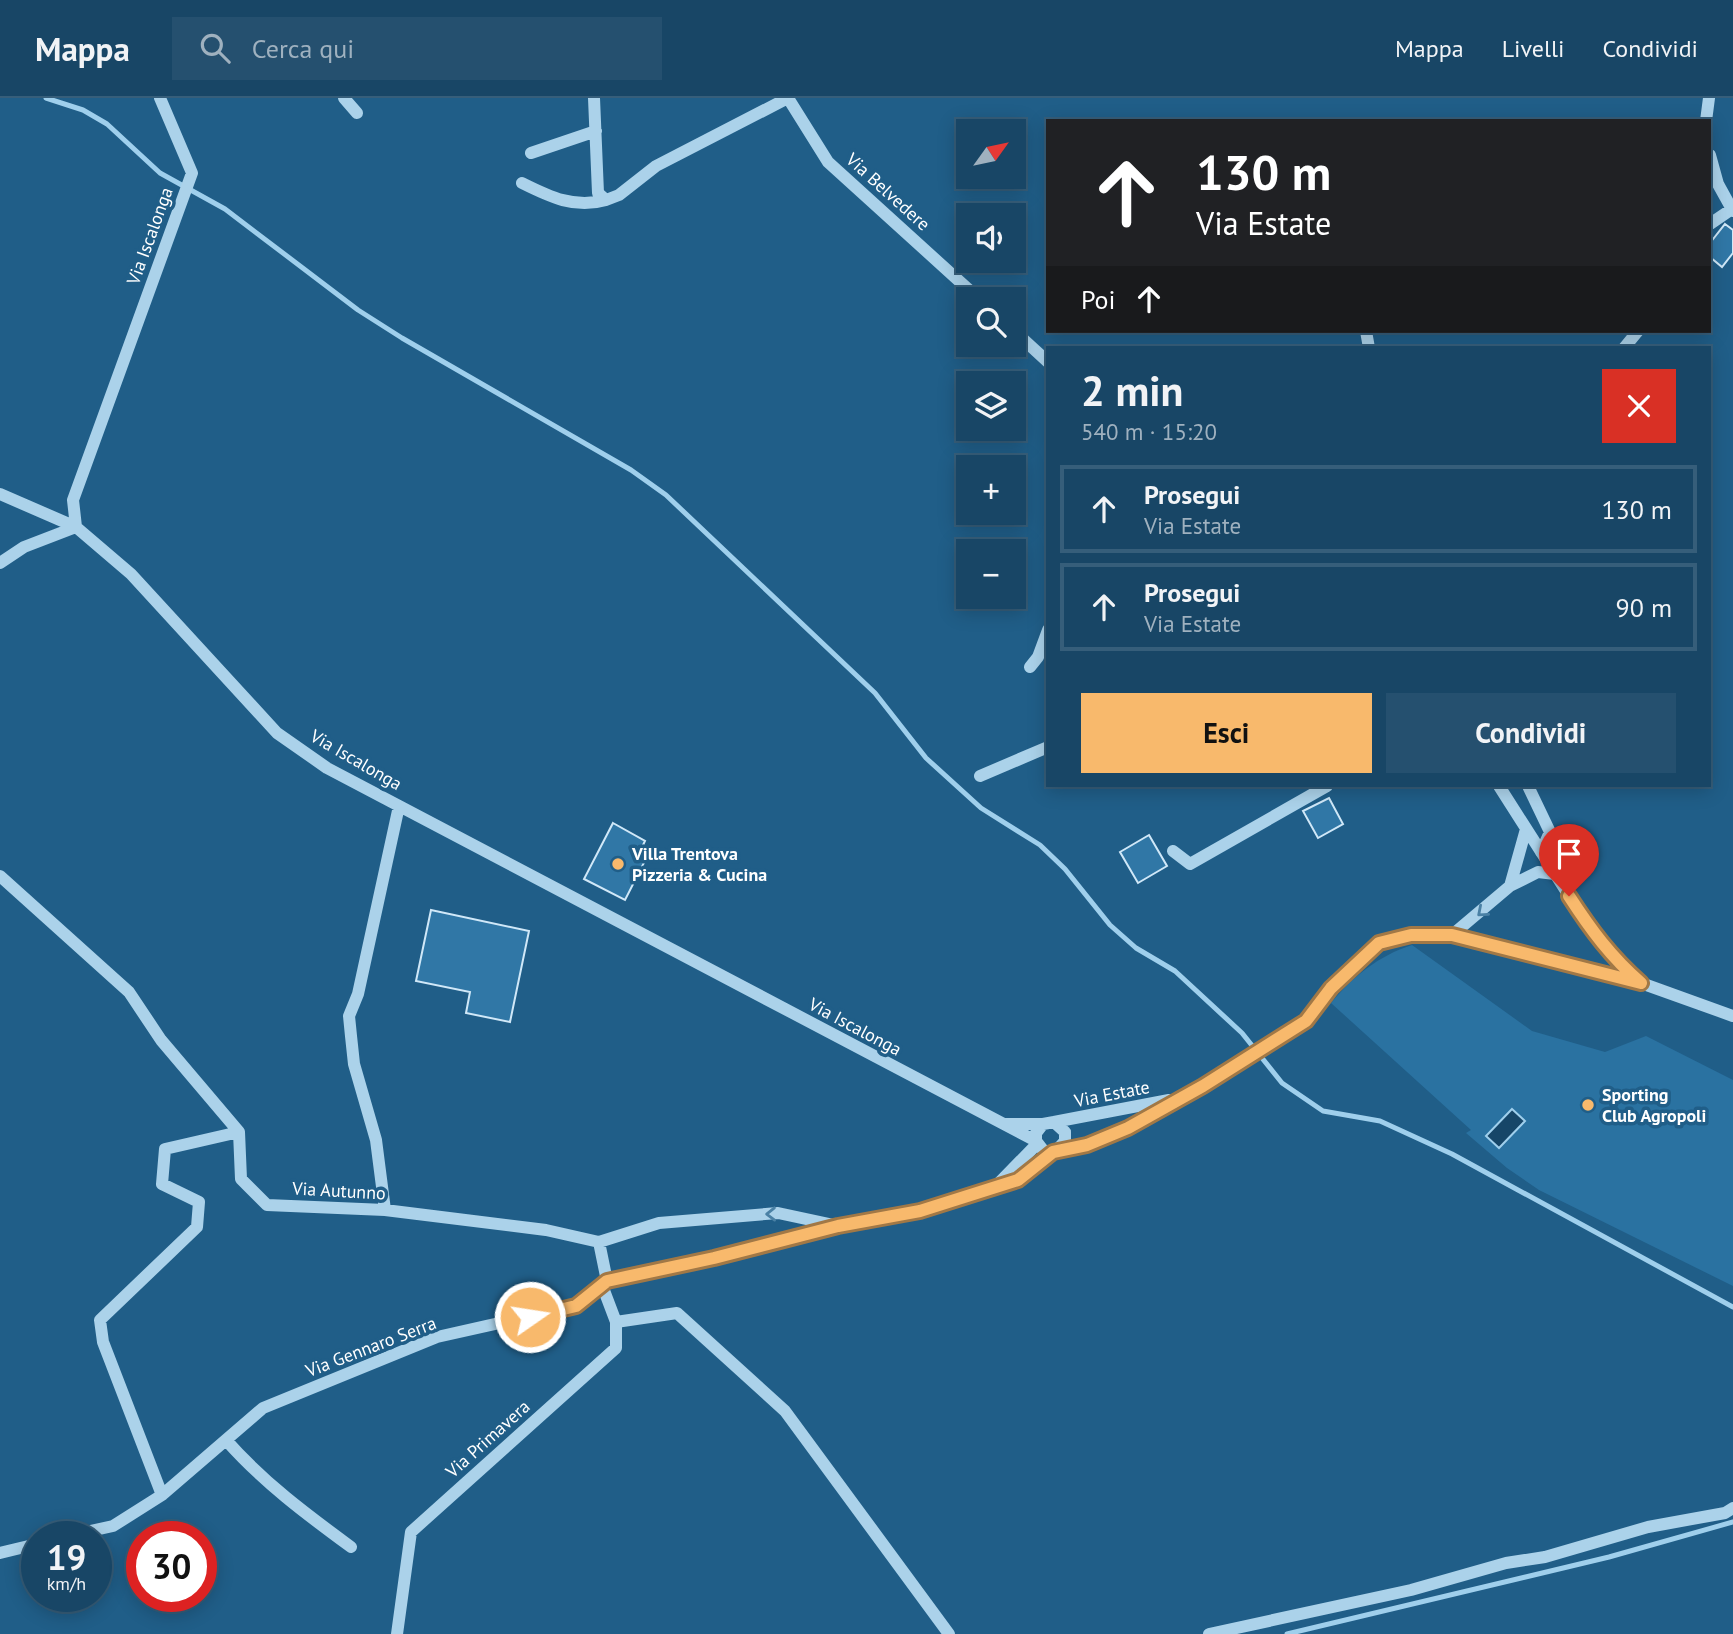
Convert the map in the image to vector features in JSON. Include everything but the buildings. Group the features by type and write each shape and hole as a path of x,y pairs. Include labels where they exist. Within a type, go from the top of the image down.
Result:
{"street":[{"name":"Via Iscalonga","path":"160,98 192,173 73,500 76,527 131,574 277,733 327,768 1036,1142"},
{"path":"344,98 357,113"},
{"path":"594,98 598,193 606,200"},
{"path":"522,183 556,200 590,205 606,200 619,195 656,166 788,98"},
{"name":"Via Belvedere","path":"788,98 828,162 966,287"},
{"path":"1706,119 1709,98"},
{"path":"531,153 596,131"},
{"path":"1711,159 1718,184 1732,210 1711,223"},
{"path":"1026,342 1046,360"},
{"path":"0,494 76,527"},
{"path":"0,563 24,547 76,527"},
{"path":"1030,667 1038,657 1046,635"},
{"path":"980,776 1046,748"},
{"path":"1173,851 1190,864 1325,787"},
{"path":"1500,787 1598,941 1616,962 1641,983 1733,1016"},
{"path":"1528,787 1550,832 1541,852"},
{"path":"385,1210 376,1140 354,1064 349,1016 358,994 399,806"},
{"path":"1510,886 1526,829"},
{"path":"1452,935 1510,886 1538,872 1555,874"},
{"path":"0,876 129,992 161,1040 239,1132 165,1149 162,1184 199,1202 197,1227 100,1320 103,1342 162,1495"},
{"name":"Via Estate","path":"838,1226 920,1211 993,1189 1018,1180 1054,1152 1087,1145 1128,1128 1203,1086 1306,1021 1331,988 1379,943 1411,935 1452,935 1641,983"},
{"name":"Via Estate","path":"1048,1123 1176,1099"},
{"name":"Via Iscalonga","path":"1002,1124 1048,1123"},
{"path":"1048,1123 1062,1128 1066,1136 1063,1146 1054,1152 1043,1150 1036,1142 1036,1133 1048,1123"},
{"name":"Via Autunno","path":"239,1132 242,1179 267,1205 385,1210 546,1230 599,1242"},
{"name":"Via Estate","path":"993,1189 1036,1142"},
{"path":"838,1226 778,1213 659,1223 599,1242 604,1283 616,1322 677,1313 785,1411 949,1634"},
{"name":"Via Gennaro Serra","path":"112,1526 162,1495 263,1408 438,1338 576,1306 604,1283 838,1226"},
{"name":"Via Primavera","path":"397,1634 411,1532 616,1348 616,1322"},
{"path":"226,1440 251,1469 299,1510 351,1547"},
{"path":"1209,1634 1411,1590 1506,1563 1545,1557 1648,1527 1725,1513 1733,1508"},
{"path":"0,1553 21,1548"}],"shaded area":[{"name":"Sporting Club Agropoli","path":"1412,945 1532,1031 1605,1052 1646,1036 1733,1080 1733,1286 1539,1190 1507,1168 1466,1133 1471,1130 1331,1003 1367,968"},
{"path":"1512,1109 1525,1121 1499,1148 1486,1136"}],"waterway":[{"path":"46,98 83,110 107,124 160,173 225,209 358,310 631,470 666,495 875,693 926,758 981,808 1040,845 1065,869 1110,925 1136,948 1175,971 1242,1033 1282,1083 1323,1111 1380,1121 1452,1154 1733,1307"},
{"path":"1287,1634 1609,1557 1733,1522"}],"place":[{"name":"Villa Trentova Pizzeria & Cucina","path":"618,864"},
{"name":"Sporting Club Agropoli","path":"1588,1105"}],"route":[{"path":"530,1317 576,1306 607,1281 714,1258 838,1226 920,1211 1018,1180 1053,1152 1087,1145 1128,1128 1203,1086 1306,1021 1331,988 1379,943 1411,935 1452,935 1641,983 1616,962 1598,941 1569,896"}]}
